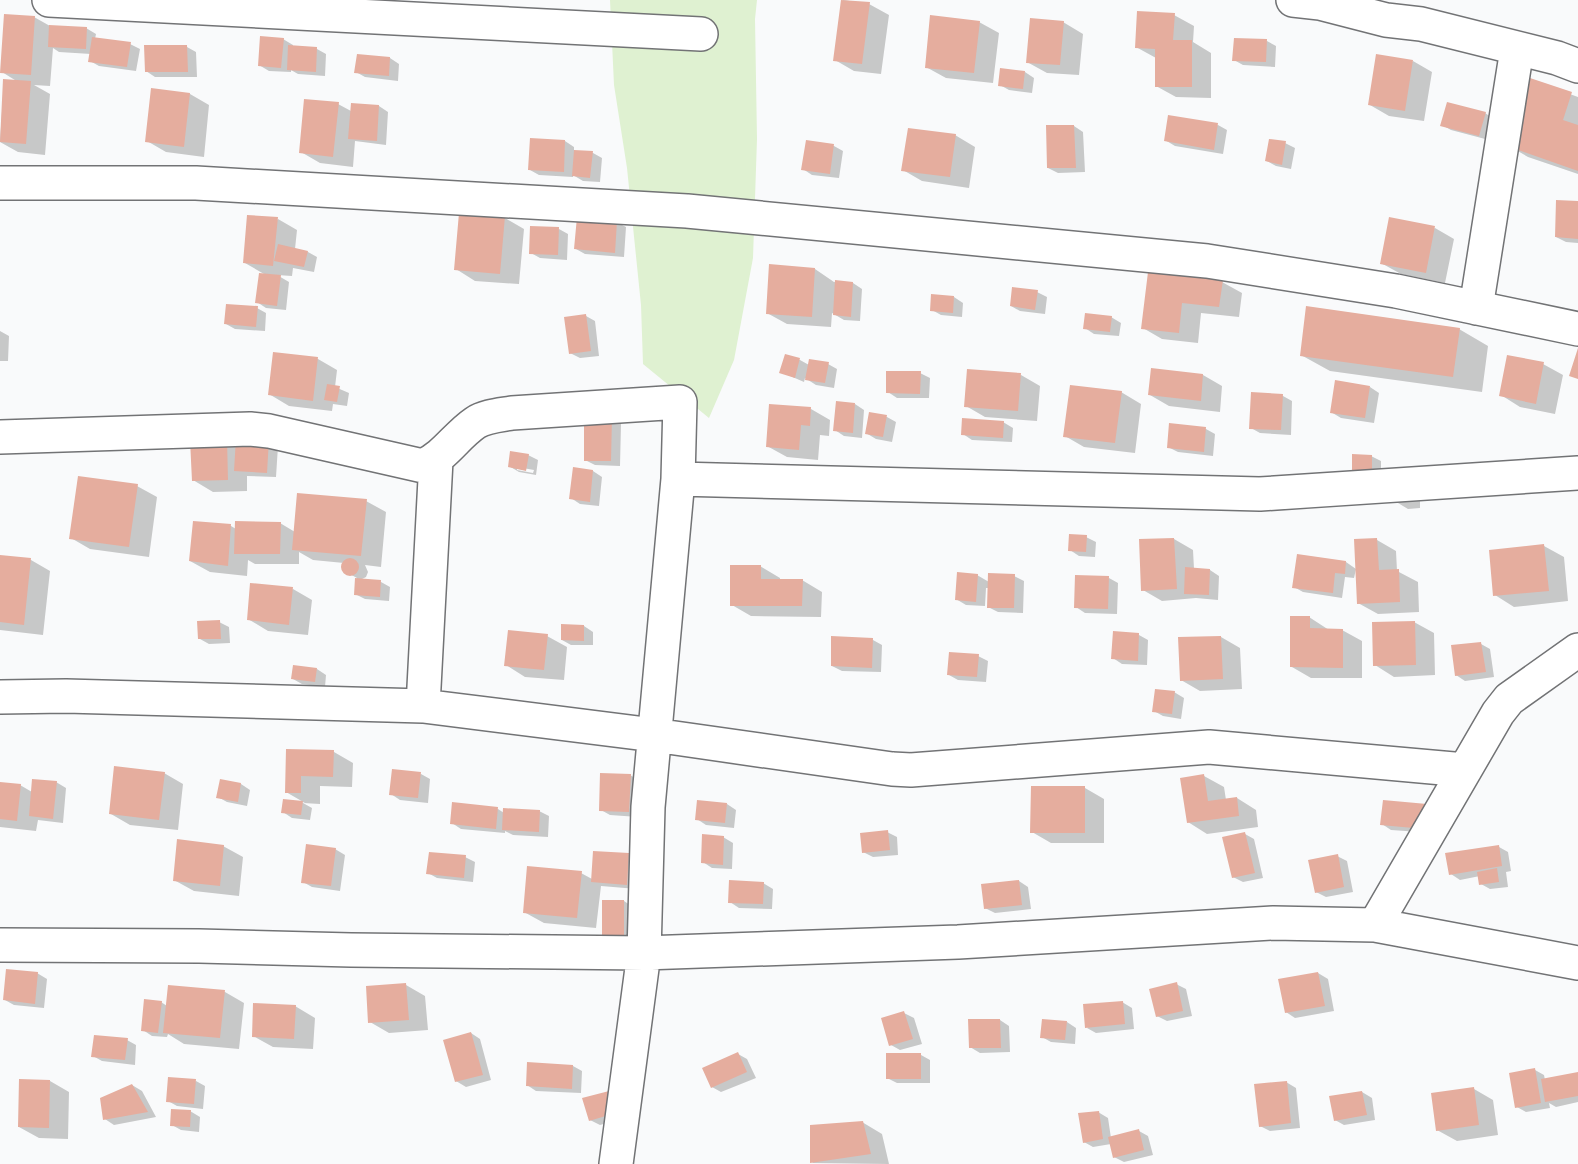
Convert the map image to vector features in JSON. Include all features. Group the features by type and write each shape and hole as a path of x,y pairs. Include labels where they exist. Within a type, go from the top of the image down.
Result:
{"street":[{"path":"49,0 701,34"},
{"path":"1293,0 1320,3 1386,20 1419,12 1517,49 1557,58 1578,66"},
{"path":"1476,308 1517,49"},
{"path":"0,183 196,183 687,211 1207,261 1396,291 1578,329"},
{"path":"0,437 250,429 269,431 423,466 435,460 476,422 491,417 513,413 680,402 678,479 648,807 644,953 616,1164"},
{"path":"423,706 435,460"},
{"path":"678,479 1260,494 1578,472"},
{"path":"1375,925 1498,713 1509,699 1578,650"},
{"path":"0,697 66,696 423,706 911,770 1209,747 1465,770"},
{"path":"0,945 644,953 958,942 1273,923 1375,925 1578,963"}],"green space":[{"path":"610,0 757,0 755,19 757,139 753,258 734,360 709,418 643,364 641,305 627,168 614,85"}],"building":[{"path":"841,0 870,2 862,64 833,61"},
{"path":"1137,11 1175,13 1173,40 1192,40 1192,87 1155,87 1155,49 1135,48"},
{"path":"4,14 35,16 31,75 0,73"},
{"path":"930,15 980,21 974,73 925,68"},
{"path":"1030,18 1064,21 1060,65 1026,63"},
{"path":"49,25 87,27 86,49 48,47"},
{"path":"260,36 284,38 281,68 258,66"},
{"path":"92,37 131,42 127,67 88,62"},
{"path":"1234,38 1267,39 1266,62 1232,61"},
{"path":"144,45 187,45 188,72 145,72"},
{"path":"288,45 317,47 316,72 287,70"},
{"path":"357,54 390,57 389,76 354,73"},
{"path":"1376,54 1413,60 1405,111 1368,105"},
{"path":"1000,68 1025,71 1023,89 998,86"},
{"path":"1530,78 1572,92 1563,120 1578,125 1578,171 1507,146"},
{"path":"3,79 31,81 26,144 0,142"},
{"path":"151,88 190,93 184,147 145,142"},
{"path":"304,99 339,102 333,157 299,153"},
{"path":"1447,102 1486,112 1479,136 1440,126"},
{"path":"351,103 379,105 377,141 348,139"},
{"path":"1168,115 1218,123 1214,150 1164,141"},
{"path":"1046,125 1074,125 1076,168 1047,168"},
{"path":"908,128 956,134 950,177 901,171"},
{"path":"530,138 565,140 564,172 528,170"},
{"path":"1269,139 1286,141 1282,165 1265,161"},
{"path":"806,140 834,144 830,174 801,170"},
{"path":"574,150 593,151 590,178 572,176"},
{"path":"1556,200 1578,201 1578,239 1555,237"},
{"path":"459,213 505,216 500,274 454,270"},
{"path":"247,215 278,217 273,266 243,263"},
{"path":"577,217 617,221 615,253 574,249"},
{"path":"1389,217 1435,226 1426,273 1380,264"},
{"path":"530,226 559,227 558,255 529,254"},
{"path":"278,244 308,251 304,267 274,261"},
{"path":"769,264 815,268 812,317 766,314"},
{"path":"1148,272 1223,280 1219,307 1182,303 1179,333 1141,329"},
{"path":"259,273 281,275 277,306 255,303"},
{"path":"835,280 853,282 851,317 833,315"},
{"path":"1012,287 1038,290 1035,310 1010,306"},
{"path":"931,294 954,296 953,313 930,311"},
{"path":"226,304 258,306 256,327 224,324"},
{"path":"1306,306 1460,328 1453,377 1300,356"},
{"path":"1085,313 1112,316 1110,332 1083,329"},
{"path":"586,314 591,351 569,354 564,317"},
{"path":"1578,348 1578,379 1569,376"},
{"path":"273,352 318,357 313,401 268,395"},
{"path":"785,354 800,358 795,378 779,373"},
{"path":"1507,355 1544,362 1536,404 1499,396"},
{"path":"809,359 829,362 825,383 805,380"},
{"path":"1151,368 1203,374 1201,401 1148,395"},
{"path":"967,369 1021,373 1018,411 964,407"},
{"path":"886,371 921,371 920,394 886,393"},
{"path":"1335,380 1370,386 1365,418 1330,413"},
{"path":"327,384 340,386 337,402 324,400"},
{"path":"1070,385 1122,391 1115,443 1063,437"},
{"path":"1251,392 1283,394 1281,430 1249,429"},
{"path":"836,401 855,403 853,433 833,431"},
{"path":"769,404 811,407 810,426 801,425 799,450 766,447"},
{"path":"869,412 887,415 883,437 865,434"},
{"path":"584,416 612,417 611,461 584,461"},
{"path":"962,418 1004,421 1003,438 961,435"},
{"path":"1169,423 1206,427 1204,452 1167,448"},
{"path":"236,438 269,439 267,473 234,471"},
{"path":"227,439 228,480 192,481 190,440"},
{"path":"510,451 529,454 526,471 508,467"},
{"path":"1352,454 1372,455 1372,470 1352,470"},
{"path":"573,467 593,470 590,502 569,499"},
{"path":"78,476 138,484 129,547 69,539"},
{"path":"297,493 367,499 361,556 292,550"},
{"path":"193,521 231,524 228,566 189,561"},
{"path":"235,521 281,522 280,554 234,554"},
{"path":"1069,534 1087,535 1086,552 1068,551"},
{"path":"1174,538 1177,589 1141,591 1139,539"},
{"path":"1377,538 1379,570 1399,569 1400,602 1357,604 1354,539"},
{"path":"1544,544 1549,591 1493,596 1489,550"},
{"path":"1297,554 1346,561 1345,574 1335,573 1333,593 1292,588"},
{"path":"0,555 31,558 24,625 0,622"},
{"path":"350,558 356,561 359,567 356,573 350,576 344,573 341,567 344,561"},
{"path":"730,565 761,565 761,579 803,579 802,606 730,606"},
{"path":"1185,567 1210,569 1209,595 1184,594"},
{"path":"957,572 978,574 976,602 955,600"},
{"path":"988,573 1015,574 1014,608 987,608"},
{"path":"1075,575 1109,576 1108,609 1074,608"},
{"path":"355,578 381,580 380,597 354,595"},
{"path":"250,583 293,587 289,625 247,620"},
{"path":"1290,616 1310,616 1310,628 1343,629 1343,668 1290,667"},
{"path":"220,620 221,639 198,639 197,621"},
{"path":"1415,621 1416,665 1373,666 1372,622"},
{"path":"561,624 584,625 584,641 561,640"},
{"path":"508,630 548,634 544,670 504,666"},
{"path":"1113,631 1139,633 1138,661 1111,659"},
{"path":"831,636 873,638 872,668 831,666"},
{"path":"1221,636 1223,679 1180,681 1178,637"},
{"path":"1481,642 1486,672 1455,676 1451,645"},
{"path":"949,652 979,654 977,677 947,675"},
{"path":"293,665 317,668 315,682 291,679"},
{"path":"1155,689 1175,691 1172,714 1152,712"},
{"path":"286,749 334,750 333,777 301,776 301,793 285,793"},
{"path":"114,766 165,772 159,820 109,814"},
{"path":"392,769 421,772 418,798 389,795"},
{"path":"600,773 631,774 629,812 599,811"},
{"path":"1204,774 1208,801 1237,797 1239,816 1187,823 1180,778"},
{"path":"32,779 57,781 53,819 29,816"},
{"path":"220,779 241,783 238,802 216,798"},
{"path":"0,782 21,784 17,821 0,819"},
{"path":"1031,786 1085,786 1085,833 1030,833"},
{"path":"283,799 303,801 301,815 281,813"},
{"path":"697,800 727,803 725,823 695,820"},
{"path":"1383,800 1427,804 1425,829 1380,825"},
{"path":"452,802 498,807 496,829 450,824"},
{"path":"503,808 540,810 539,832 502,830"},
{"path":"888,830 890,850 862,853 860,833"},
{"path":"1245,832 1255,873 1232,878 1222,837"},
{"path":"702,834 724,836 723,865 701,863"},
{"path":"177,839 224,845 220,886 173,881"},
{"path":"306,844 336,848 331,886 301,883"},
{"path":"1499,845 1502,866 1449,875 1445,853"},
{"path":"593,851 629,853 627,885 591,882"},
{"path":"429,852 466,855 464,878 426,874"},
{"path":"1338,854 1344,887 1315,893 1308,860"},
{"path":"527,866 582,871 577,918 523,913"},
{"path":"1497,868 1499,882 1479,885 1477,872"},
{"path":"729,880 764,882 763,904 728,903"},
{"path":"1019,880 1022,905 984,909 981,884"},
{"path":"602,900 624,900 624,935 602,935"},
{"path":"6,969 38,972 35,1004 3,1000"},
{"path":"1318,972 1325,1006 1285,1013 1278,979"},
{"path":"1177,982 1183,1011 1156,1017 1149,989"},
{"path":"406,983 409,1020 368,1023 366,986"},
{"path":"168,985 225,990 220,1038 163,1033"},
{"path":"144,999 162,1001 158,1033 141,1031"},
{"path":"1123,1001 1125,1024 1085,1028 1083,1004"},
{"path":"253,1003 296,1005 294,1039 252,1037"},
{"path":"904,1011 913,1039 889,1046 881,1018"},
{"path":"968,1019 1000,1019 1001,1048 969,1048"},
{"path":"1042,1019 1067,1021 1065,1040 1040,1038"},
{"path":"471,1032 483,1075 455,1082 443,1040"},
{"path":"94,1035 128,1038 125,1060 91,1057"},
{"path":"738,1052 747,1072 711,1088 702,1068"},
{"path":"886,1053 921,1053 921,1079 886,1079"},
{"path":"527,1062 573,1065 572,1089 526,1086"},
{"path":"1535,1068 1541,1103 1515,1108 1509,1073"},
{"path":"1578,1072 1578,1096 1545,1102 1541,1079"},
{"path":"168,1077 196,1079 194,1104 166,1102"},
{"path":"19,1079 50,1080 49,1128 18,1127"},
{"path":"1287,1081 1291,1123 1259,1127 1254,1084"},
{"path":"132,1084 148,1112 103,1120 100,1098"},
{"path":"1474,1087 1479,1125 1436,1131 1431,1093"},
{"path":"613,1090 619,1112 589,1121 582,1098"},
{"path":"1362,1091 1367,1115 1334,1121 1329,1096"},
{"path":"171,1109 191,1110 190,1127 170,1126"},
{"path":"1099,1111 1103,1139 1083,1143 1078,1113"},
{"path":"863,1121 871,1154 810,1163 810,1125"},
{"path":"1139,1129 1144,1150 1113,1158 1108,1137"}]}
